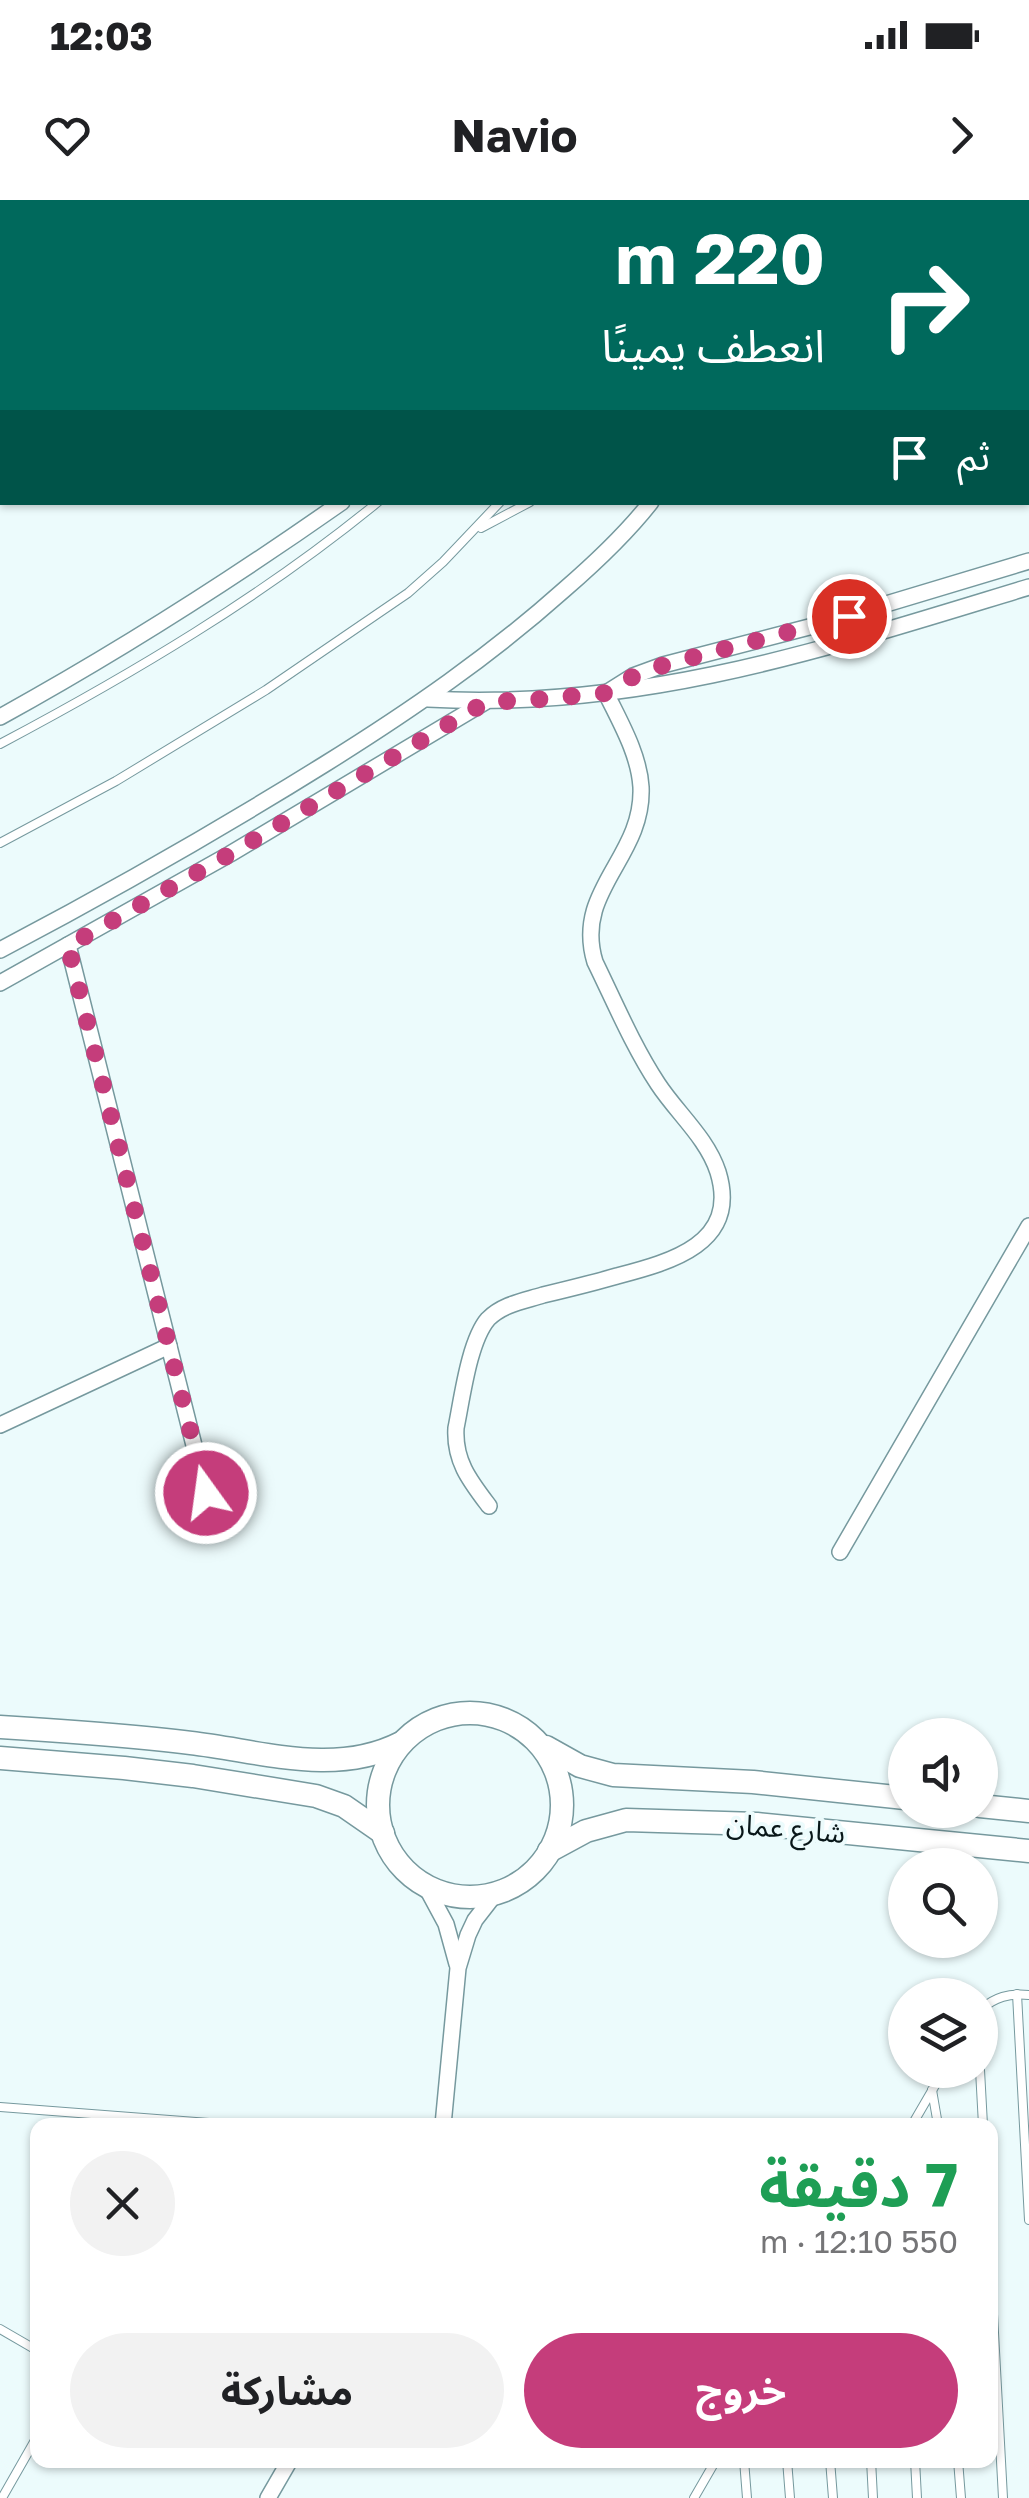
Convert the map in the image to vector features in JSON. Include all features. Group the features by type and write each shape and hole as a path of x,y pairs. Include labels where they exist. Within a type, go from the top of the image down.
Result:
{"main road":[{"path":"0,1727 191,1743 318,1761 371,1755 404,1741 440,1718 471,1714 502,1718 537,1741 558,1775 562,1814 550,1851 526,1877 496,1893 460,1896 424,1884 399,1862 382,1833 379,1814 384,1775 404,1741"},
{"name":"شارع عمان","path":"537,1741 565,1760 596,1772 753,1782 888,1796"},
{"path":"0,1758 193,1776 316,1796 344,1806 382,1833"},
{"path":"998,1808 1029,1812"},
{"name":"شارع عمان","path":"550,1851 586,1830 626,1820 757,1824 1029,1851"}],"street":[{"path":"0,717 180,612 338,505"},
{"path":"0,950 234,820 428,698 531,620 648,505"},
{"path":"606,693 634,676 664,665 1029,562"},
{"path":"428,698 530,700 606,693 723,674 834,646 1029,587"},
{"path":"489,1506 462,1468 455,1442 474,1348 487,1321 511,1304 657,1266 684,1255 706,1238 722,1200 707,1148 666,1097 646,1064 591,949 594,906 629,842 640,804 634,754 606,693"},
{"path":"0,983 230,854 486,702"},
{"path":"68,946 206,1493"},
{"path":"840,1552 1029,1226"},
{"path":"0,1426 169,1346"},
{"path":"424,1884 446,1924 458,1968"},
{"path":"444,2118 458,1968 475,1920 496,1893"},
{"path":"268,2498 285,2468"}],"lane":[{"path":"0,744 206,626 374,505"},
{"path":"0,843 116,781 266,690 408,592 475,531 497,505"},
{"path":"475,531 524,505"},
{"path":"1017,1994 1029,2220"},
{"path":"998,1997 1029,1995"},
{"path":"981,2088 982,2118"},
{"path":"916,2118 932,2090"},
{"path":"932,2090 937,2118"},
{"path":"0,2107 122,2118"},
{"path":"0,2329 30,2346"},
{"path":"998,2406 1003,2498"},
{"path":"2,2498 30,2449"},
{"path":"694,2498 711,2468"},
{"path":"745,2468 747,2498"},
{"path":"788,2468 790,2498"},
{"path":"830,2468 832,2498"},
{"path":"872,2468 874,2498"},
{"path":"915,2468 917,2498"},
{"path":"958,2468 960,2498"}],"route":[{"path":"206,1493 68,946 486,702 606,693 634,676 664,665 849,616"}]}
